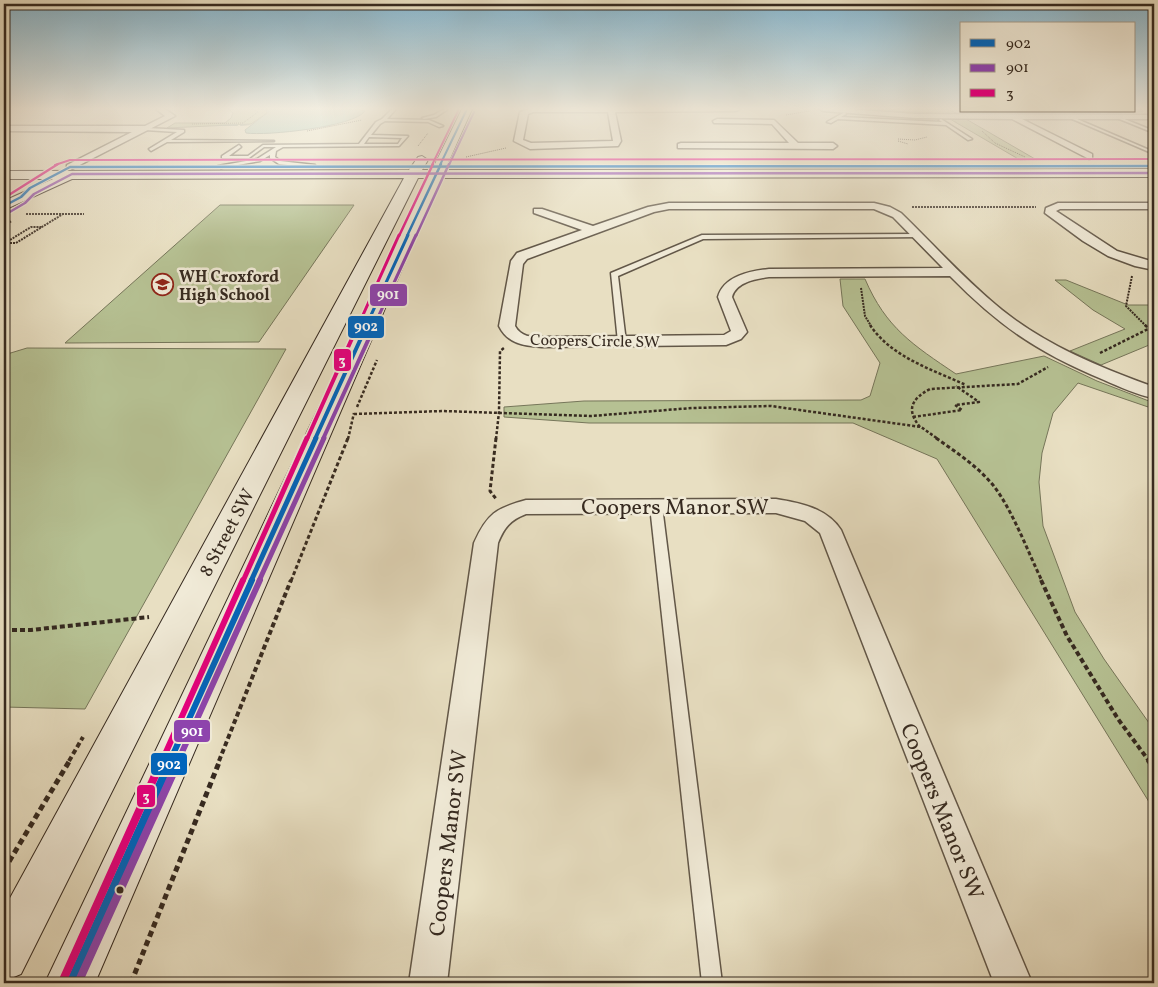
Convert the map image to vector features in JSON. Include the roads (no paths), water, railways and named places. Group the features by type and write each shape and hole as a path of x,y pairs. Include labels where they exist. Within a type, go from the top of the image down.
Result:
{"main road":[{"path":"111,155 108,159 113,161 177,166"},
{"name":"8 Street SW","path":"70,983 430,155"},
{"name":"8 Street SW","path":"4,957 424,173 446,155"},
{"path":"449,155 459,161 489,170 1154,174"},
{"path":"4,166 71,171 374,178 394,182 424,173 489,170 1154,156"},
{"path":"4,175 55,174 87,166 383,166 424,173 452,181 489,170"},
{"path":"25,193 48,188 71,171"},
{"path":"4,206 55,174"},
{"path":"4,179 27,181 31,184 25,193"}],"street":[{"path":"71,171 97,155"},
{"path":"87,166 108,155"},
{"path":"1154,206 1053,207 1050,210 1051,213 1105,249 1137,263 1154,266"},
{"name":"Coopers Circle SW","path":"954,272 761,273 730,287 725,292 725,297 738,332 735,336 726,340 542,342 517,338 509,332 507,326 518,260 529,253 660,207 879,207 898,215 1002,318 1048,347 1074,360 1154,393"},
{"path":"538,211 593,230"},
{"name":"Coopers Manor SW","path":"428,983 486,543 494,524 507,512 541,506 776,506 802,511 821,519 830,530 1013,983"}],"lane":[{"path":"227,155 224,157 249,157 251,155"},
{"path":"221,166 258,160 268,155"},
{"path":"273,155 272,157 278,162 313,166"},
{"path":"622,342 614,275 702,237 918,236"},
{"path":"656,506 712,983"}],"place":[{"name":"WH Croxford High School","path":"163,285"}]}
